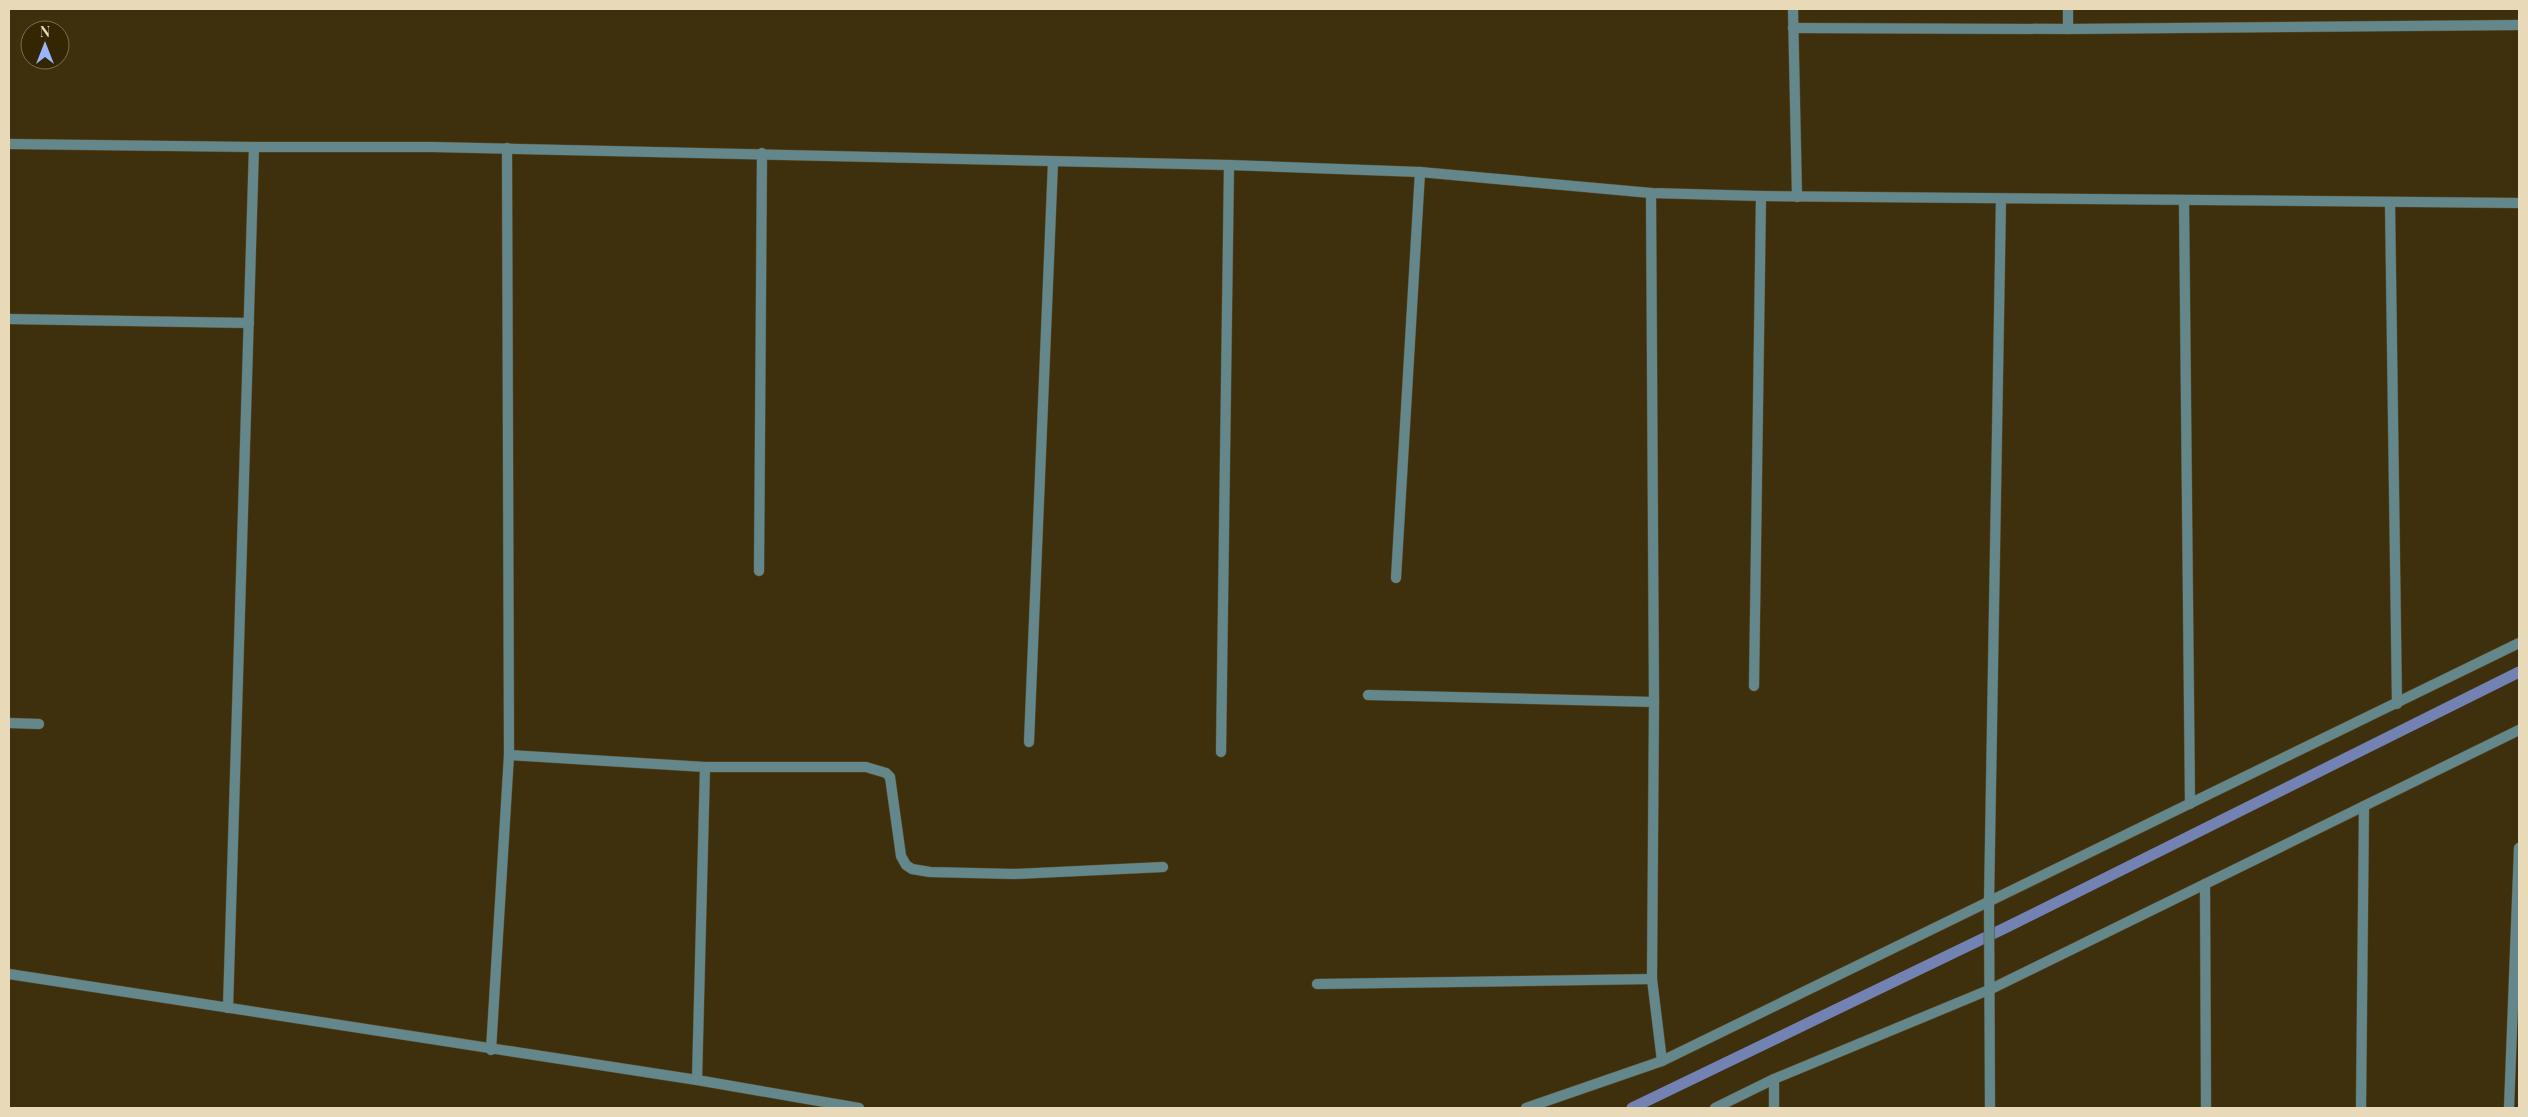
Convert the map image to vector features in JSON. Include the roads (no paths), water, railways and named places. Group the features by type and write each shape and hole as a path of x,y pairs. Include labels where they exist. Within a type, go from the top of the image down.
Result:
{"street":[{"path":"1793,9 1797,197"},
{"path":"2068,9 2068,29"},
{"path":"1793,28 2068,29 2519,25"},
{"path":"9,144 507,148 1229,165 1420,172 1652,193 1797,197 2519,203"},
{"path":"228,1008 254,147"},
{"path":"491,1050 509,755 507,148"},
{"path":"759,571 762,153"},
{"path":"1029,742 1053,162"},
{"path":"1222,752 1229,165"},
{"path":"1396,578 1420,172"},
{"path":"1652,193 1654,702 1652,979 1662,1061"},
{"path":"1754,686 1761,196"},
{"path":"1990,1108 1991,989 1989,902 2001,199"},
{"path":"2184,201 2190,804"},
{"path":"2390,202 2397,704"},
{"path":"9,319 250,323"},
{"path":"1526,1108 1662,1061 2519,643"},
{"path":"1368,695 1654,702"},
{"path":"9,723 39,724"},
{"path":"1715,1108 1774,1079 1991,989 2519,730"},
{"path":"509,755 705,767 866,767 886,772 892,783 901,856 906,865 916,870 1014,874 1163,867"},
{"path":"697,1080 705,767"},
{"path":"2361,1108 2364,806"},
{"path":"2509,1108 2519,848"},
{"path":"2205,884 2206,1108"},
{"path":"9,974 491,1050 697,1080 859,1108"},
{"path":"1317,984 1652,979"},
{"path":"1774,1079 1774,1108"}],"waterway":[{"path":"1632,1108 2007,927 2519,672"}]}
